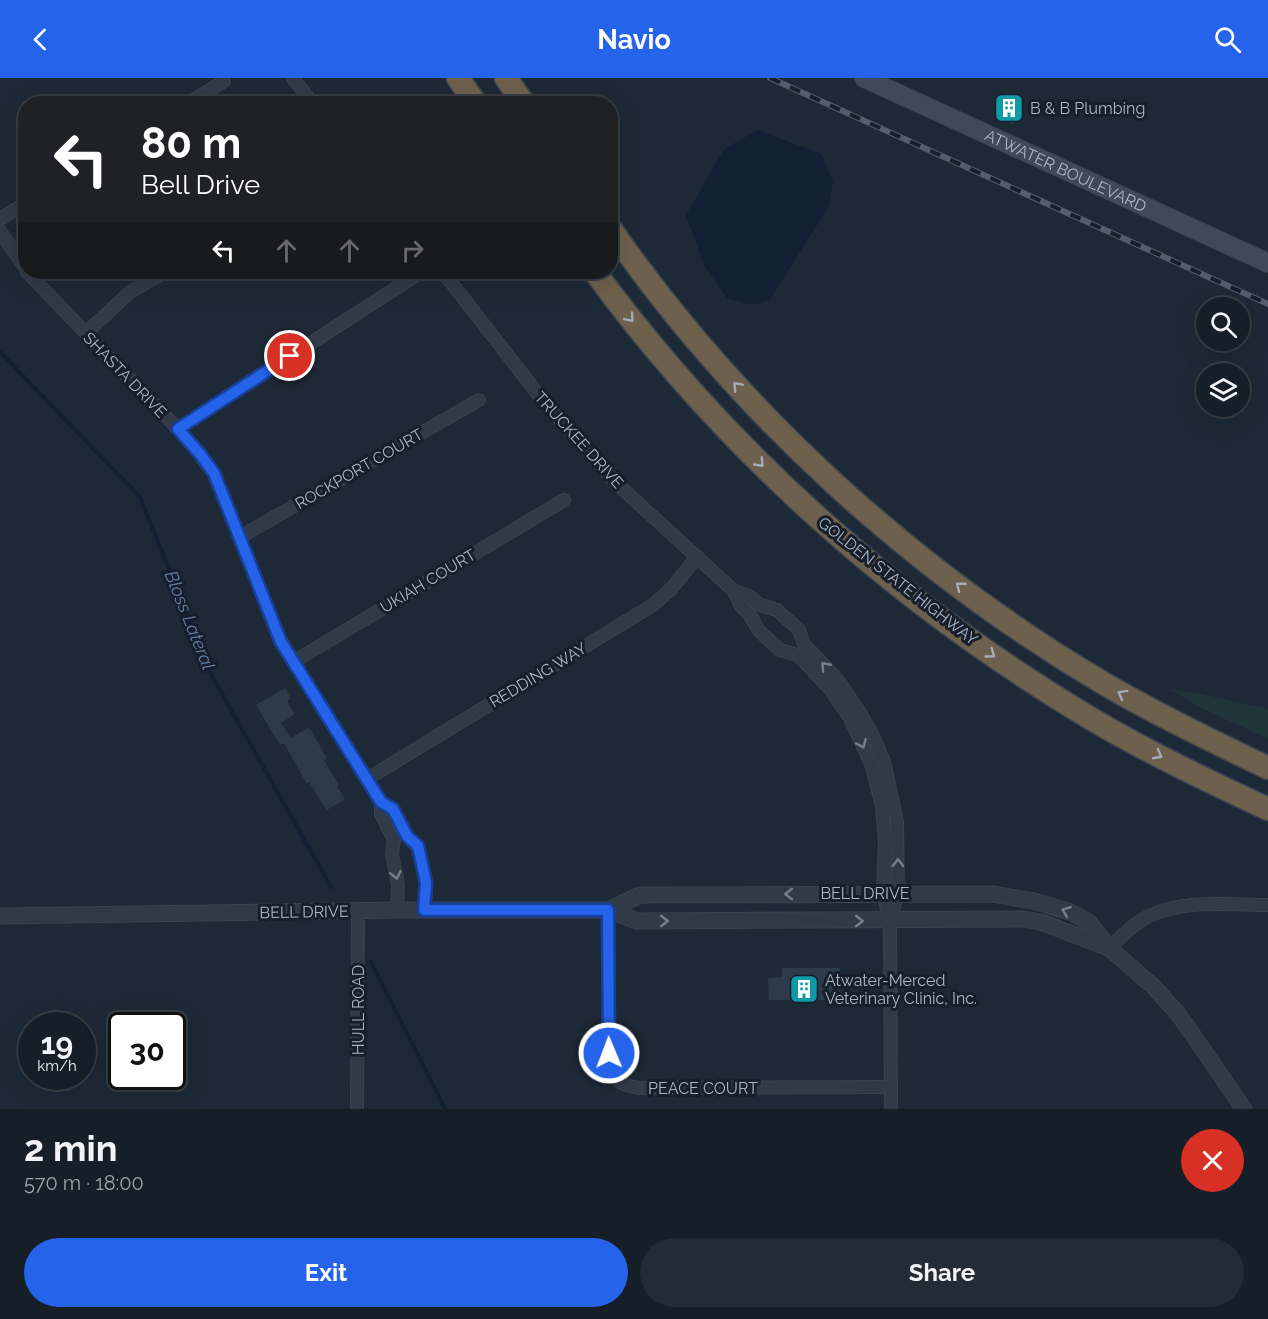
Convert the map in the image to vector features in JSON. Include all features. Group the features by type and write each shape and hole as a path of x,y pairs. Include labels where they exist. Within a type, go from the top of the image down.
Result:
{"highway":[{"path":"458,78 470,96"},
{"path":"506,78 518,96"},
{"name":"GOLDEN STATE HIGHWAY","path":"618,238 689,331 736,385 833,481 896,537 980,602 1102,683 1181,726 1268,768"},
{"name":"GOLDEN STATE HIGHWAY","path":"600,279 623,310 719,421 799,502 911,596 1004,664 1092,718 1172,762 1268,808"}],"main road":[{"name":"ATWATER BOULEVARD","path":"864,78 1268,263"}],"street":[{"path":"293,78 307,96"},
{"path":"200,96 224,81"},
{"path":"0,219 18,208"},
{"name":"SHASTA DRIVE","path":"0,231 18,258"},
{"name":"SHASTA DRIVE","path":"35,279 178,429 214,473 281,642 381,802 393,809 407,836 418,846 426,883 424,910"},
{"path":"86,333 130,292 153,279"},
{"path":"178,429 410,279"},
{"name":"TRUCKEE DRIVE","path":"448,279 541,398 608,474 734,591 741,606 750,615 759,631 780,650 798,655 844,700"},
{"name":"ROCKPORT COURT","path":"240,537 479,400"},
{"name":"UKIAH COURT","path":"293,662 564,500"},
{"name":"REDDING WAY","path":"367,779 653,605 671,589 697,557"},
{"name":"TRUCKEE DRIVE","path":"734,591 749,596 760,605 777,610 799,630 804,644 823,663 844,700 864,749 882,782 897,821 890,893 891,1109"},
{"path":"759,631 758,620 761,614 768,610 777,610"},
{"path":"780,650 795,644 799,630"},
{"name":"SHASTA DRIVE","path":"381,802 381,814 394,840 392,854 399,885 397,910"},
{"path":"394,840 399,836 407,836"},
{"name":"BELL DRIVE","path":"608,910 640,895 890,893 993,894 1034,901 1070,912 1089,922 1109,948 1154,987 1179,1015 1244,1109"},
{"path":"1109,948 1147,916 1166,909 1204,905 1268,905"},
{"name":"BELL DRIVE","path":"0,916 397,910 608,910 637,921 1024,919 1041,922 1109,948"},
{"name":"PEACE COURT","path":"608,910 609,1063 611,1072 626,1086 640,1088 891,1087"},
{"name":"HULL ROAD","path":"357,1109 358,911"}],"green space":[{"path":"1170,689 1268,709 1268,739 1197,706"}],"water":[{"path":"758,130 821,154 833,182 829,206 770,300 752,305 727,298 704,265 686,215 724,149"}],"building":[{"name":"B & B Plumbing","path":"1006,93 1023,100 1013,124 995,116"},
{"path":"285,688 291,698 287,701 295,714 281,723 291,738 309,727 327,758 324,760 345,799 327,810 309,782 307,784 284,743 280,745 256,705"},
{"name":"Atwater-Merced Veterinary Clinic, Inc.","path":"782,968 840,968 839,1000 769,1000 768,978 782,977"}],"waterway":[{"name":"Bloss Lateral","path":"0,352 140,497 212,676 331,887"},
{"name":"Bloss Lateral","path":"371,962 445,1109"}],"railway":[{"path":"770,78 1268,304"}],"place":[{"name":"B & B Plumbing","path":"1009,108"},
{"name":"Atwater-Merced Veterinary Clinic, Inc.","path":"804,989"}],"route":[{"path":"290,356 178,429 214,473 281,642 381,802 393,809 407,836 418,846 426,883 424,910 608,910 609,1053"}]}
